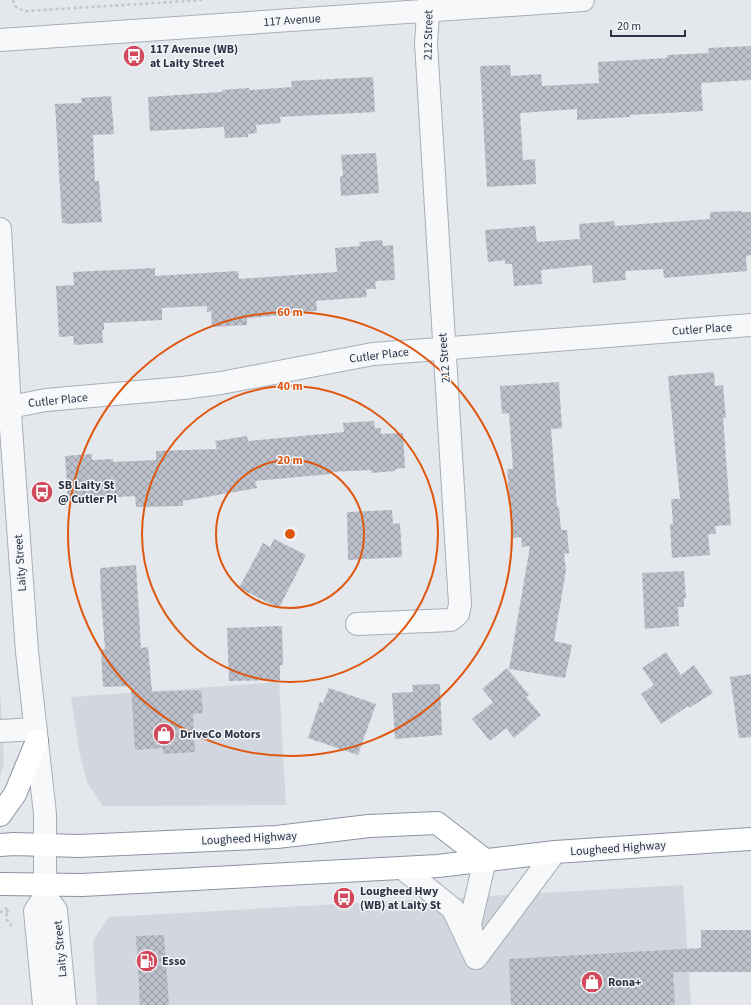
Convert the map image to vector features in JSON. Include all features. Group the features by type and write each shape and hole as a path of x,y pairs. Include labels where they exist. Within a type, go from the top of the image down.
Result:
{"highway":[{"path":"0,815 15,794 37,735"},
{"name":"Lougheed Highway","path":"0,845 90,846 277,838 369,826 437,823 485,860"},
{"name":"Lougheed Highway","path":"0,884 46,891 82,885 438,866 555,852 751,838"}],"street":[{"name":"117 Avenue","path":"0,40 428,6 583,0"},
{"name":"212 Street","path":"357,624 451,620 458,614 460,604 426,43 428,6"},
{"name":"Laity Street","path":"0,229 10,407 27,652 44,793 46,891 56,910 65,1005"},
{"name":"Cutler Place","path":"10,407 46,400 198,386 373,354 751,325"},
{"path":"0,731 37,735"},
{"path":"476,958 555,852"},
{"path":"476,958 470,924 485,860"},
{"path":"402,868 452,909 476,958"},
{"name":"Laity Street","path":"44,1005 35,911 46,891"}],"path":[{"path":"13,0 17,8 27,11 204,0"},
{"path":"0,912 6,911"}],"shaded area":[{"path":"279,682 286,805 103,806 88,784 80,755 71,697"},
{"path":"0,688 4,764 0,777"},
{"path":"683,885 691,1005 97,1005 93,941 108,917"}],"building":[{"path":"751,46 751,80 701,83 703,111 630,115 630,117 577,120 577,109 520,113 523,160 535,159 536,184 487,187 480,66 510,65 511,76 541,74 542,86 599,83 598,62 667,58 667,55 709,53 708,48"},
{"path":"373,77 375,112 280,117 281,123 256,125 257,133 248,134 248,137 225,138 224,127 150,131 148,97 222,92 222,90 249,88 249,90 292,87 291,81"},
{"path":"111,96 114,134 93,135 95,181 99,181 102,222 62,223 55,104 82,103 81,98"},
{"path":"376,153 379,193 341,196 340,176 343,176 341,155"},
{"path":"710,212 751,212 751,255 746,256 747,271 664,278 663,269 625,271 626,280 593,283 592,265 541,270 542,284 514,286 512,264 505,264 505,260 488,262 485,230 535,226 537,242 580,239 579,224 614,221 615,226 710,219"},
{"path":"382,240 383,246 393,245 395,280 375,281 376,289 366,289 367,297 316,301 317,311 282,313 282,315 247,318 247,325 212,327 211,311 207,312 207,306 162,308 162,320 104,323 104,330 102,330 103,343 74,345 73,336 59,337 56,286 74,285 73,272 155,268 155,276 238,271 239,279 337,272 335,248 360,246 359,242"},
{"path":"714,372 715,386 723,385 726,418 723,418 731,525 715,526 716,534 708,534 710,555 672,558 670,524 673,524 671,499 680,499 668,376"},
{"path":"559,382 562,428 551,429 557,507 559,507 561,530 567,530 569,553 564,554 566,570 554,641 572,645 565,678 509,669 530,546 522,547 521,537 513,538 507,469 513,469 509,413 502,414 500,386"},
{"path":"374,421 375,428 381,428 381,434 403,433 405,468 395,469 395,471 371,473 371,470 330,472 330,474 255,481 257,488 183,501 183,506 136,507 135,496 68,500 65,456 92,454 92,460 113,459 113,462 156,460 156,451 217,449 215,441 247,436 248,441 344,432 343,423"},
{"path":"392,510 393,524 400,523 402,557 348,560 347,512"},
{"path":"274,539 306,555 279,608 239,588 263,543 270,547"},
{"path":"136,565 141,648 148,647 152,692 201,690 203,713 193,714 195,752 163,754 163,748 135,750 131,686 103,687 101,650 105,649 100,568"},
{"path":"684,571 686,598 684,598 684,607 678,607 679,626 645,629 642,573"},
{"path":"282,626 283,665 280,665 280,680 229,681 227,628"},
{"path":"666,652 681,675 694,665 713,693 689,708 688,706 661,724 641,694 654,685 642,668"},
{"path":"507,668 529,695 526,697 541,715 514,738 506,728 490,741 472,719 493,702 482,689"},
{"path":"751,674 751,737 739,738 730,677"},
{"path":"440,684 442,735 395,739 392,693 413,692 412,685"},
{"path":"329,688 376,704 358,755 308,738 320,702 323,703"},
{"name":"Rona+","path":"701,930 751,930 751,972 673,972 675,1005 511,1005 509,959 701,948"},
{"path":"164,935 169,1005 140,1005 136,936"}],"place":[{"name":"117 Avenue (WB) at Laity Street","path":"134,56"},
{"name":"SB Laity St @ Cutler Pl","path":"42,492"},
{"name":"DriveCo Motors","path":"164,734"},
{"name":"Lougheed Hwy (WB) at Laity St","path":"344,898"},
{"name":"Esso","path":"147,961"},
{"name":"Rona+","path":"592,982"}]}
